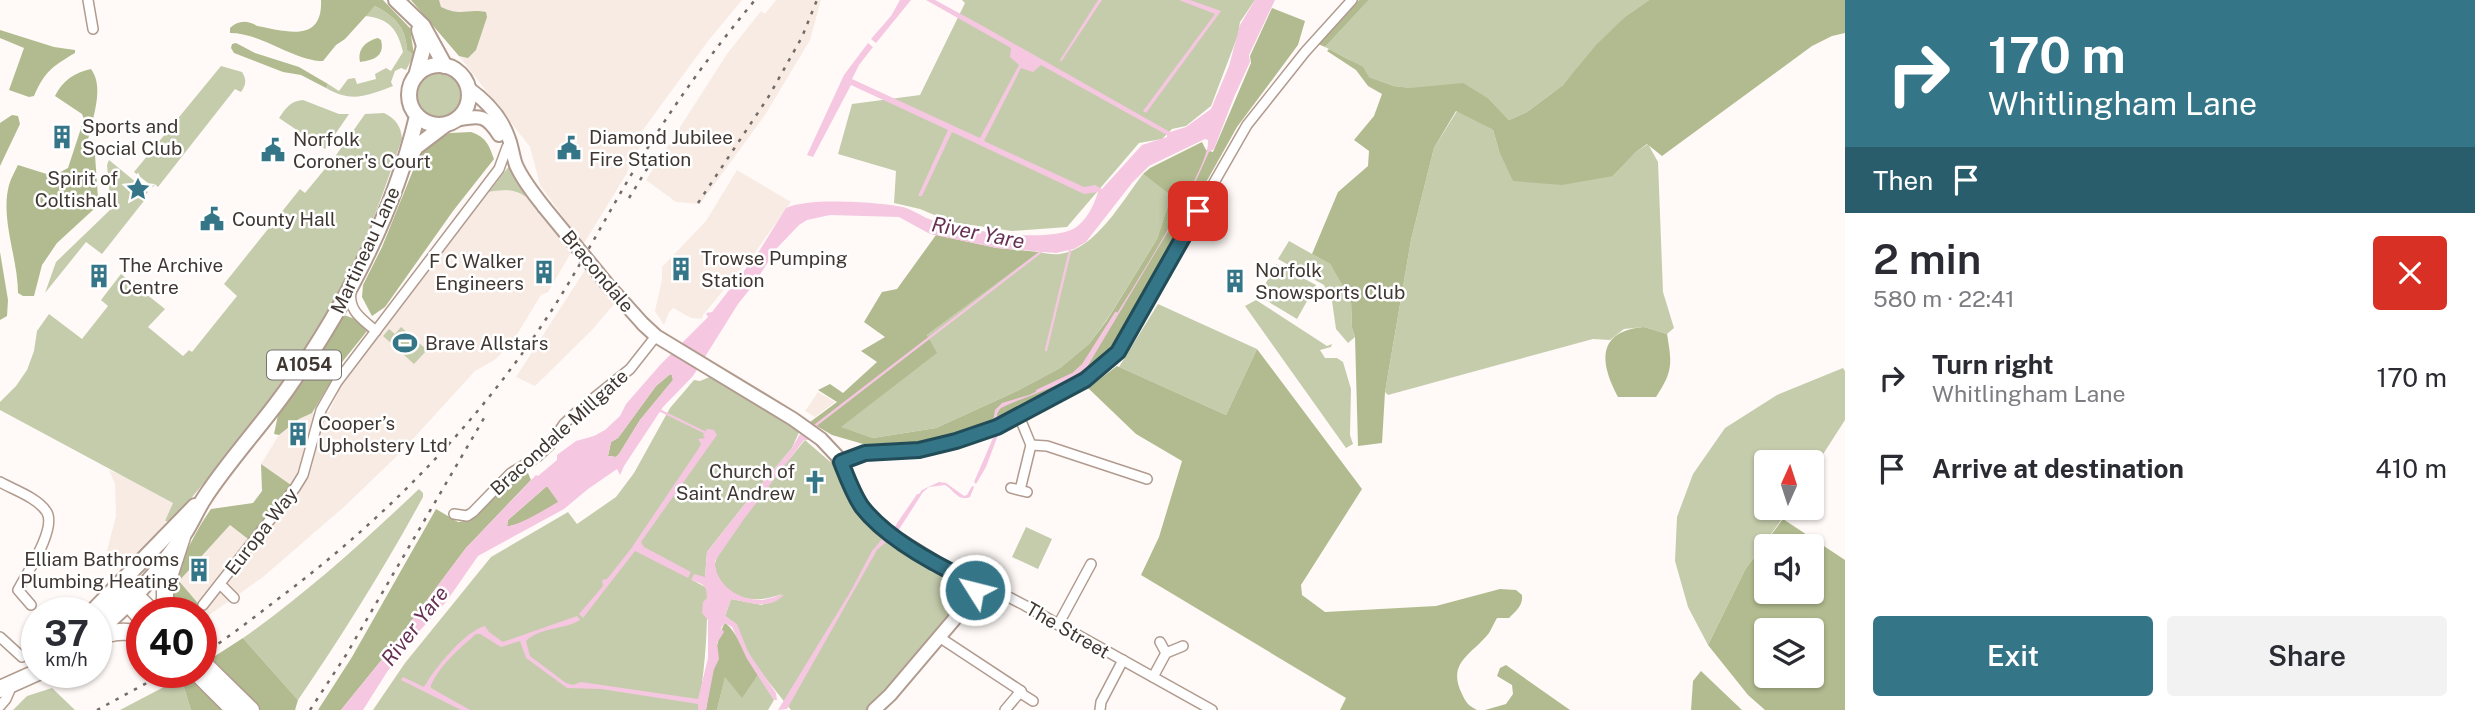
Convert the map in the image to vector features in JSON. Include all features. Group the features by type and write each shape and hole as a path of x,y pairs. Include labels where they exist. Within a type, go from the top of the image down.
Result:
{"highway":[{"path":"165,597 182,537"},
{"path":"128,593 133,597"},
{"path":"128,593 130,597"},
{"name":"Martineau Lane","path":"112,607 128,593"},
{"path":"5,684 21,668"},
{"path":"217,684 234,710"},
{"path":"217,684 251,710"}],"main road":[{"path":"397,1 423,26 445,66"},
{"path":"397,1 421,35 423,55 409,93 412,110 417,116 434,125 451,122 467,105 468,88 461,75 445,66 436,66 416,76"},
{"name":"Martineau Lane","path":"112,601 128,593 182,537 204,499 321,340 352,286 375,238 402,170 417,116"},
{"name":"Martineau Lane","path":"402,170 416,147 451,122"},
{"name":"Martineau Lane","path":"112,614 186,514 204,499"}],"street":[{"path":"88,0 93,29"},
{"path":"841,462 865,453 919,450 995,428 1085,380 1118,352 1247,125 1305,52 1352,0"},
{"name":"Bracondale","path":"468,88 485,100 509,137 509,150"},
{"name":"Bracondale","path":"451,122 478,116 488,121 509,150 526,184 643,324 656,336 709,367"},
{"name":"Europa Way","path":"209,597 303,475 321,410 345,370 499,169 509,150"},
{"path":"352,286 350,297 354,311 376,331"},
{"name":"Bracondale Millgate","path":"454,514 467,516 473,512 503,481 537,457 579,410 630,369 656,336"},
{"name":"The Street","path":"709,367 793,419 832,449 841,462 858,500 884,529 896,538 970,581 975,590 999,592 1212,710"},
{"path":"1019,416 1031,445 1019,490"},
{"path":"1031,445 1047,446 1147,479"},
{"path":"0,482 36,502 49,516 48,532 18,590 25,597"},
{"path":"1058,625 1091,564"},
{"name":"Europa Way","path":"220,584 234,598"},
{"path":"874,710 890,695 974,596 975,590"},
{"path":"0,637 21,654"},
{"path":"939,637 1032,701"},
{"path":"1160,642 1166,653"},
{"path":"1153,677 1166,653 1183,646"},
{"path":"1100,710 1101,702 1123,660"},
{"path":"0,706 6,699 5,684"},
{"path":"1005,710 1021,691"},
{"path":"0,697 0,706"}],"shaded area":[{"path":"411,0 742,0 708,41 637,138 643,143 583,245 540,185 530,147"},
{"path":"776,0 821,0 810,40 765,115 700,204 676,202 646,180 727,54 761,11 765,14"},
{"path":"737,170 791,202 702,319 691,318 673,308 664,325 655,311 662,267 706,221"},
{"path":"489,192 520,192 531,200 572,251 548,292 541,295 513,341 496,359 475,371 401,452 345,506 263,577 217,609 217,597 193,597 179,581 230,525 248,539 291,485 261,464 279,435 299,419 312,413 329,412 343,382 374,339"},
{"path":"587,267 615,303 591,331 535,386 516,377"},
{"path":"818,392 835,402 815,417 805,411"},
{"path":"109,470 137,482 173,503 163,528 128,567 110,568 104,562 116,516 115,484"}],"green space":[{"path":"321,0 383,0 410,28 414,55 407,50 398,23 375,6 323,61 301,57 254,37 230,33 230,28 243,22 290,32 309,29 320,14"},
{"path":"411,0 439,0 441,7 454,11 486,12 487,17 476,50 468,58 459,56"},
{"path":"962,0 1255,0 1240,22 1238,35 1211,106 1186,126 1172,129 1162,139 1139,143 1067,227 1012,231 951,222 920,209 894,203 896,171 838,154 852,104 920,95 965,3"},
{"path":"1359,0 1369,0 1325,47 1318,44"},
{"path":"1369,0 1649,0 1626,16 1563,85 1527,112 1509,120 1489,99 1394,86 1369,77 1350,60 1325,47"},
{"path":"1649,0 1845,0 1845,33 1812,46 1662,156 1647,144 1613,176 1562,185 1513,181 1493,130 1456,111 1434,148 1411,240 1385,392 1382,443 1358,446 1355,337 1351,301 1330,264 1312,254 1338,192 1368,166 1369,151 1354,140 1374,116 1382,94 1368,86 1356,70 1327,51 1329,49 1363,67 1369,77 1394,86 1410,88 1463,83 1489,99 1509,120 1527,112 1563,85 1596,45 1626,16"},
{"path":"375,6 393,18 404,35 407,50 414,55 406,70 401,68 395,71 391,82 393,86 352,97 335,93 326,88 328,84 339,91 348,79 355,78 357,84 376,79 375,74 386,68 391,71 403,52 391,26 380,19 365,16"},
{"path":"1272,8 1305,21 1298,45 1237,127 1109,356 1077,378 1013,412 961,435 940,441 870,446 832,435 810,422 837,402 818,390 830,384 843,393 877,362 861,351 885,337 864,322 882,292 897,289 936,235 997,248 1039,252 927,335 937,353 841,427 873,438 936,428 1060,368 1089,344 1157,239 1171,196 1143,174 1202,142 1206,150 1213,152 1251,63 1250,56"},
{"path":"0,30 54,47 75,50 75,53 50,70 34,96 29,97 9,90 24,48 0,38"},
{"path":"378,38 382,45 380,53 360,62 363,46"},
{"path":"236,43 255,53 299,67 328,84 326,88 301,75 283,72 234,53 231,48 232,44"},
{"path":"221,66 242,72 245,80 243,89 241,92 235,89 158,187 155,184 153,187 134,172"},
{"path":"91,69 97,86 97,96 87,146 95,155 98,198 94,209 57,243 42,265 34,296 23,296 18,293 8,225 9,185 18,165 53,176 68,168 84,119 82,114 55,96 70,78"},
{"path":"439,72 455,79 462,95 455,111 439,118 423,111 416,95 423,79"},
{"path":"303,100 339,114 349,114 325,149 279,118 292,103"},
{"path":"1457,111 1493,130 1499,151 1613,176 1636,152 1648,144 1658,162 1663,292 1674,328 1667,334 1644,327 1624,329 1610,340 1593,339 1388,395 1385,392 1411,240 1434,148"},
{"path":"384,113 397,123 402,139 371,224 349,274 310,340 267,403 171,522 165,521 173,503 0,410 0,402 27,370 37,331 49,314 82,339 108,306 101,300 121,274 165,309 148,327 183,356 189,350 192,352 237,296 224,284 300,189 305,193 365,114"},
{"path":"12,115 18,116 20,124 0,166 0,123"},
{"path":"471,132 486,142 494,159 453,211 385,307 372,316 362,297 363,285 382,247 418,158 430,144 450,133"},
{"path":"109,160 148,192 145,196 147,197 102,254 86,242 45,293 56,262 111,209 107,165"},
{"path":"509,166 526,197 509,190 489,192"},
{"path":"1143,174 1171,196 1157,239 1089,344 1060,368 936,428 873,438 840,427 936,353 927,335 1038,252 1060,254 1073,250 1097,234"},
{"path":"1289,241 1330,264 1351,301 1355,337 1348,343 1336,329 1332,301 1324,285 1278,259"},
{"path":"0,252 8,300 7,316 0,320"},
{"path":"1276,264 1316,285 1297,319 1259,296"},
{"path":"1256,300 1327,346 1332,344 1331,347 1320,350 1325,358 1337,358 1343,362 1351,389 1350,435 1353,444 1346,448 1245,306"},
{"path":"1158,304 1257,349 1226,415 1119,367"},
{"path":"344,315 355,319 367,331 343,361 312,413 299,419 279,435 274,434 278,415"},
{"name":"Brave Allstars","path":"401,327 427,350 414,364 383,336 389,329 395,334"},
{"path":"1644,327 1667,334 1670,360 1666,380 1656,397 1618,397 1607,372 1606,350 1617,335"},
{"path":"1257,349 1362,489 1301,585 1302,595 1325,612 1436,606 1500,589 1516,590 1522,595 1516,611 1509,618 1497,618 1489,633 1459,666 1457,674 1462,694 1468,704 1477,710 1340,710 1346,698 1141,575 1159,537 1182,461 1136,434 1088,388 1117,366 1226,415"},
{"path":"1843,368 1845,420 1824,453 1824,450 1754,450 1754,520 1781,520 1771,534 1754,534 1754,557 1708,645 1688,607 1675,561 1677,517 1693,474 1725,428 1777,395"},
{"path":"672,375 673,380 640,420 619,454 616,457 608,456 611,442 618,438 656,386"},
{"path":"712,376 800,430 792,448 707,552 705,578 692,580 707,588 706,649 698,710 373,710 405,663 491,557 568,512 577,524 616,497 634,473 670,408 694,380 700,381"},
{"path":"805,440 835,466 856,512 863,519 932,568 930,571 934,573 936,570 961,583 964,589 961,599 939,630 870,710 791,710 753,660 737,628 725,616 731,599 762,605 782,594 756,599 736,595 722,583 715,564 740,522"},
{"path":"261,464 291,485 248,539 230,525 179,581 193,597 172,597 183,559 211,509 253,503 262,491"},
{"path":"528,473 531,480 466,548 341,710 318,710 352,657 436,509 458,522 470,520 520,474"},
{"path":"547,486 559,502 526,521 507,526 508,520"},
{"path":"419,489 423,497 394,549 298,700 243,638 334,566"},
{"path":"1785,520 1806,534 1772,534"},
{"path":"1026,527 1052,539 1038,569 1012,557"},
{"path":"1824,546 1845,560 1845,710 1765,710 1748,695 1708,645 1746,568 1754,557 1754,604 1824,604"},
{"path":"725,623 734,632 758,675 742,698 725,677 717,710 706,710 716,651"},
{"path":"243,638 298,700 295,710 191,710 184,688 217,688 217,655"},
{"path":"1506,665 1570,710 1485,710 1506,704 1513,694 1512,685 1497,676 1500,668"},
{"path":"1701,671 1742,710 1691,710 1693,681"},
{"path":"758,675 774,700 768,710 717,710 725,676 742,697"},
{"path":"52,688 75,710 13,710 27,696"},
{"path":"162,688 184,688 191,710 120,710"}],"water":[{"path":"900,0 911,0 876,43 871,39 891,16"},
{"name":"River Yare","path":"926,0 935,0 1170,132 1186,127 1211,109 1229,66 1240,25 1255,0 1275,0 1249,55 1250,62 1214,149 1209,152 1188,198 1087,367 1058,385 1000,409 998,420 993,422 995,410 1002,403 1029,395 1075,373 1084,365 1134,286 1194,182 1205,156 1208,140 1205,139 1149,166 1132,183 1086,242 1074,249 1056,253 997,248 930,234 899,217 830,215 807,220 799,225 777,248 693,376 663,407 620,475 617,469 564,509 478,556 446,602 412,639 387,672 363,710 341,710 466,548 536,475 557,460 557,455 576,441 605,430 620,416 626,404 661,364 708,317 706,313 712,312 758,253 786,208 826,202 878,204 903,207 932,220 963,228 1005,234 1063,233 1079,225 1090,212 1098,192 1084,194 952,132 922,196 918,196 948,130 851,85 813,157 807,155 844,75 868,43 873,47 852,79 980,138 1019,65 1010,57 1011,48","holes":["1041,65 1167,135 1167,137 1142,145 1102,189 1095,185 1084,187 984,141 1021,68 1033,72","672,375 673,380 640,420 619,454 616,457 608,456 611,442 618,438 656,386","547,486 558,502 518,524 507,526 508,520"]},
{"path":"1098,0 1102,0 1061,62 1060,60"},
{"path":"1179,0 1190,0 1221,11 1146,113 1143,111 1215,14"},
{"path":"707,429 714,430 717,435 641,542 644,547 691,572 688,578 635,551 583,618 579,614 603,586 602,580 607,579 630,550 699,448 701,444 698,439 705,438 703,435"},
{"path":"800,434 809,440 804,440 715,561 716,570 724,584 745,598 762,600 784,595 765,604 731,599 725,616 737,624 748,652 776,693 777,700 774,700 747,659 732,627 725,623 721,628 724,632 717,643 719,659 714,669 706,710 698,710 698,704 601,689 567,688 526,658 520,641 501,647 480,634 476,634 451,657 431,685 431,688 470,710 461,710 401,680 403,677 424,687 442,661 468,635 485,626 503,642 577,616 580,620 538,633 526,641 530,656 566,683 573,685 581,682 698,699 708,658 708,620 702,613 707,594 703,586 691,580 694,574 705,577 707,552 792,448"},
{"path":"998,435 986,467 976,484 974,482 993,438"},
{"path":"939,482 946,483 964,496 974,487 970,497 962,498 945,485 929,487 898,531 894,528 922,490"},
{"path":"883,538 887,541 877,550 787,709 778,710 872,551"}],"waterway":[{"name":"River Yare","path":"812,428 1042,251"},
{"path":"1046,350 1070,251"},
{"path":"1037,391 1073,374 1083,365 1116,313"},
{"path":"659,410 706,433"},
{"path":"898,524 918,495"}],"railway":[{"path":"217,644 316,569 389,506 456,437 487,400 558,301 672,110 755,0"},
{"path":"698,203 769,96 802,37 817,0"},
{"path":"629,198 655,156"},
{"path":"310,710 346,655 487,413"},
{"path":"97,710 138,688"}],"place":[{"name":"Sports and Social Club","path":"62,137"},
{"name":"Diamond Jubilee Fire Station","path":"569,148"},
{"name":"Norfolk Coroner's Court","path":"273,150"},
{"name":"Spirit of Coltishall","path":"138,189"},
{"name":"County Hall","path":"212,219"},
{"name":"Trowse Pumping Station","path":"681,269"},
{"name":"F C Walker Engineers","path":"544,272"},
{"name":"The Archive Centre","path":"99,276"},
{"name":"Norfolk Snowsports Club","path":"1235,281"},
{"name":"Brave Allstars","path":"405,343"},
{"name":"Cooper’s Upholstery Ltd","path":"298,434"},
{"name":"Church of Saint Andrew","path":"815,482"},
{"name":"Elliam Bathrooms Plumbing Heating","path":"199,570"}],"route":[{"path":"975,590 970,581 901,541 876,522 858,500 841,462 865,453 919,450 956,441 997,427 1033,410 1085,380 1118,352 1198,211"}]}
